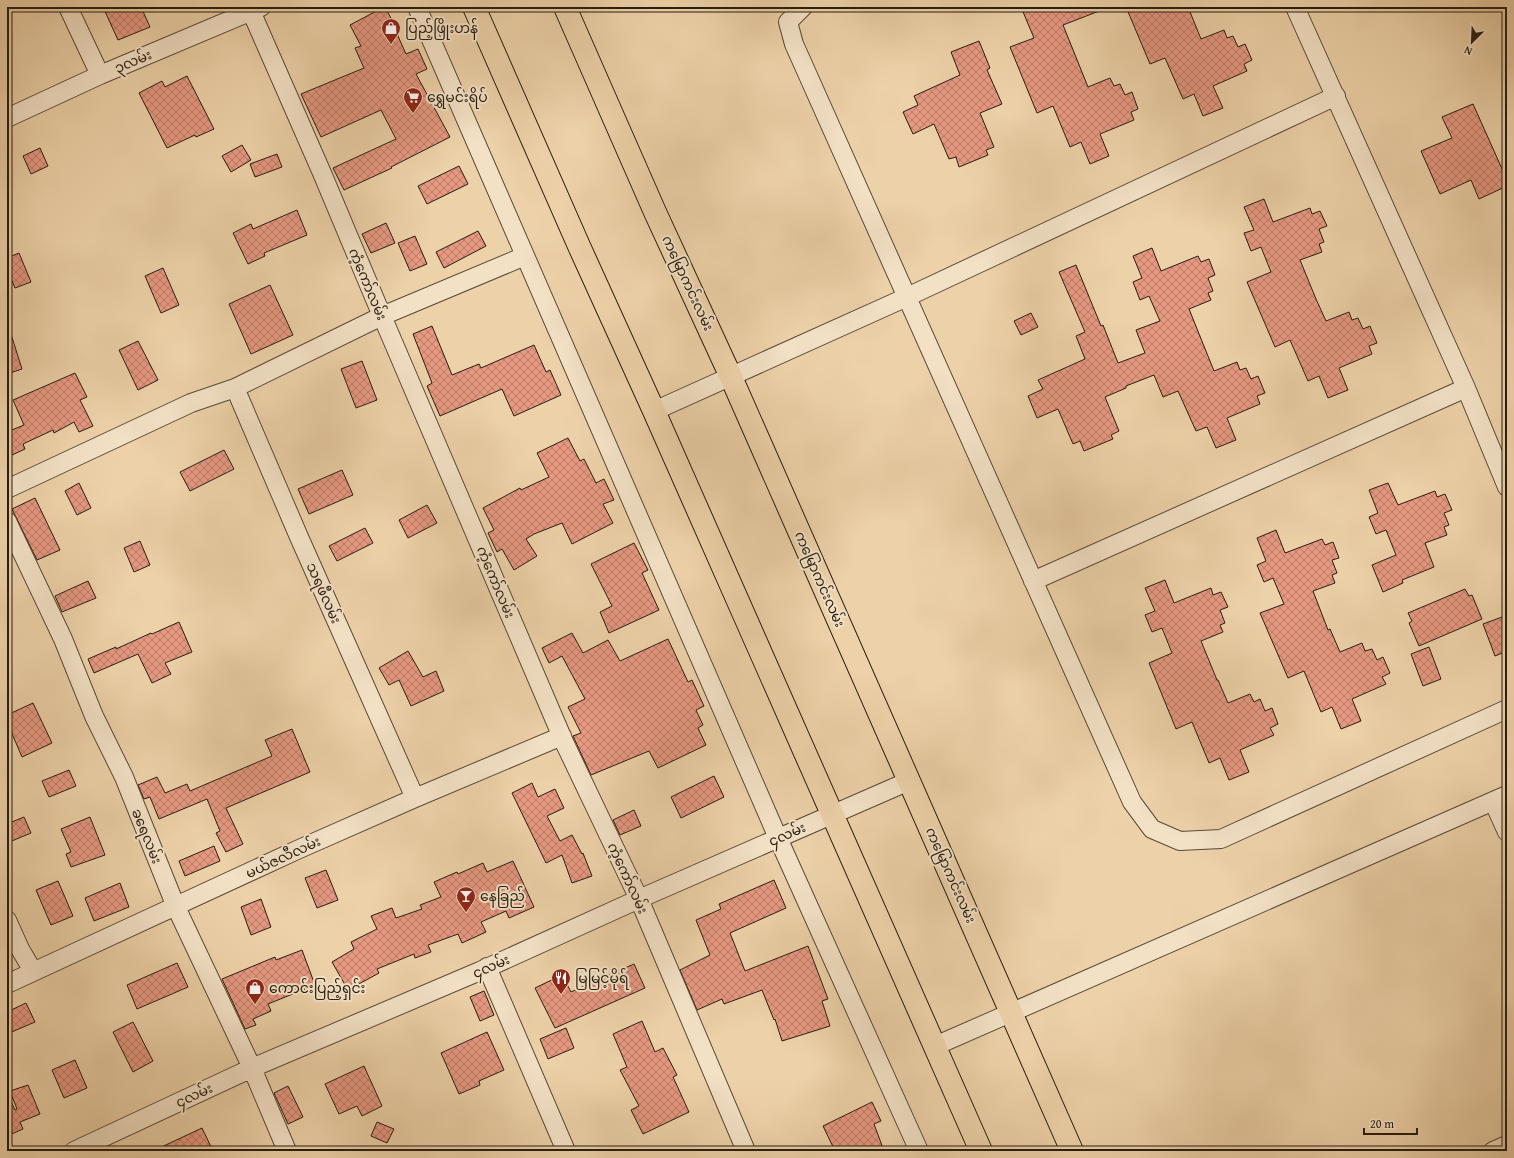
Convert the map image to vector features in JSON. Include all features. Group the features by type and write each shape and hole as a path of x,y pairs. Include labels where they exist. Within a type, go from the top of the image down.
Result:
{"main road":[{"path":"474,7 578,246 654,411 981,1151"},
{"name":"ကမြောကင်းလမ်း","path":"565,7 655,212 730,376 1072,1151"}],"street":[{"path":"68,7 100,75"},
{"path":"417,7 778,838 919,1151"},
{"path":"803,7 788,22 794,44 1132,802 1152,829 1180,841 1221,839 1507,709"},
{"path":"1295,7 1466,388 1507,487"},
{"name":"၃လမ်း","path":"7,118 100,75 256,9"},
{"name":"ကံ့ကော်လမ်း","path":"256,9 322,173 382,316 562,736 639,899 746,1151"},
{"path":"654,411 907,297 1336,96"},
{"path":"7,490 191,403 235,388 382,316 525,256"},
{"name":"သရဖီလမ်း","path":"235,388 299,537 415,798"},
{"path":"1033,581 1466,388"},
{"name":"ခရေလမ်း","path":"7,521 63,639 94,716 124,777 176,907 252,1068 287,1151"},
{"name":"မယ်ဇလီလမ်း","path":"7,984 297,850 562,736"},
{"name":"၄လမ်း","path":"74,1151 252,1068 487,967 909,781"},
{"path":"935,1046 1500,798 1507,832"},
{"path":"7,920 20,949 33,971"},
{"path":"487,967 566,1151"},
{"path":"1493,1151 1507,1145"}],"building":[{"path":"103,7 141,7 150,27 118,40"},
{"path":"384,7 394,24 393,25 406,54 418,49 427,69 416,74 450,137 391,167 392,168 344,190 333,168 396,139 381,110 321,137 301,94 364,68 355,48 361,46 350,25"},
{"path":"1021,7 1107,7 1063,25 1088,87 1110,78 1114,86 1120,84 1125,95 1132,92 1138,109 1131,112 1134,120 1100,134 1109,156 1090,164 1081,142 1070,147 1053,106 1037,113 1010,47 1034,38"},
{"path":"1126,7 1188,7 1201,39 1224,30 1227,38 1233,36 1238,47 1245,44 1252,60 1244,64 1247,71 1213,86 1223,108 1203,116 1194,94 1183,99 1165,58 1150,64"},
{"path":"979,41 990,68 987,70 1002,104 980,113 994,147 986,150 988,155 959,167 956,157 949,159 934,124 913,134 903,112 918,105 914,96 960,75 951,52"},
{"path":"187,76 214,129 196,137 195,135 167,148 139,93 162,81 165,87"},
{"path":"1473,104 1507,180 1507,186 1479,199 1471,180 1440,194 1421,151 1452,138 1442,117"},
{"path":"242,145 251,160 231,172 222,156"},
{"path":"40,148 48,166 31,174 23,156"},
{"path":"277,154 282,167 255,177 250,164"},
{"path":"459,166 468,184 427,204 418,186"},
{"path":"1264,199 1273,222 1310,208 1312,214 1320,211 1327,226 1319,229 1324,242 1319,244 1322,252 1300,260 1316,299 1326,321 1349,312 1352,320 1358,318 1363,329 1370,326 1377,343 1369,346 1372,354 1339,368 1348,390 1328,398 1319,376 1308,381 1290,340 1275,347 1247,282 1271,272 1261,247 1251,251 1244,233 1254,230 1244,207"},
{"path":"297,210 307,235 264,253 265,256 248,264 233,233 251,224 253,229"},
{"path":"386,223 395,243 371,253 362,234"},
{"path":"478,231 486,246 444,268 436,252"},
{"path":"415,236 427,264 410,271 398,243"},
{"path":"1152,248 1161,271 1198,256 1201,262 1209,259 1215,275 1208,278 1213,291 1208,293 1211,300 1189,309 1214,371 1237,362 1240,370 1246,368 1251,379 1258,376 1265,393 1257,396 1260,404 1227,418 1236,440 1216,448 1207,427 1196,431 1178,391 1163,397 1154,375 1126,386 1126,388 1105,397 1119,431 1111,435 1113,439 1084,451 1080,441 1073,444 1058,409 1037,418 1028,396 1043,389 1038,380 1085,359 1076,336 1085,332 1059,272 1076,265 1118,363 1145,353 1136,330 1160,321 1149,296 1140,300 1133,282 1142,278 1133,256"},
{"path":"19,253 31,282 15,288 7,269 7,258"},
{"path":"163,268 179,305 161,313 145,276"},
{"path":"270,285 293,335 251,354 229,304"},
{"path":"1031,313 1038,327 1021,335 1014,321"},
{"path":"432,326 452,375 479,364 481,368 534,345 546,372 550,370 561,395 514,416 502,389 440,416 427,386 432,383 413,334"},
{"path":"10,331 22,369 7,374 7,332"},
{"path":"138,341 158,380 138,390 119,350"},
{"path":"362,361 377,400 356,408 341,369"},
{"path":"75,373 87,397 80,400 93,426 79,432 74,422 54,433 53,430 23,444 25,449 12,455 7,444 7,432 24,425 13,400"},
{"path":"568,438 580,461 584,459 596,483 604,479 614,500 603,504 613,523 572,544 562,523 534,534 526,539 537,556 514,570 502,549 497,552 488,533 494,530 483,508 520,488 521,490 549,477 537,453"},
{"path":"224,450 234,469 190,491 180,472"},
{"path":"342,470 353,495 309,514 298,489"},
{"path":"79,483 91,508 77,515 65,491"},
{"path":"1388,483 1398,505 1435,491 1437,497 1445,494 1452,510 1444,513 1449,525 1444,527 1447,535 1425,543 1434,567 1402,580 1403,583 1383,592 1372,565 1396,555 1386,530 1376,534 1369,517 1378,513 1369,490"},
{"path":"35,498 60,550 37,560 12,509"},
{"path":"427,505 437,523 408,538 399,520"},
{"path":"365,528 373,543 337,561 329,546"},
{"path":"1276,530 1285,553 1322,539 1325,545 1333,542 1339,558 1332,560 1337,573 1332,575 1335,583 1313,591 1328,630 1330,629 1340,652 1362,643 1365,651 1372,649 1377,660 1383,657 1390,673 1382,677 1386,684 1352,699 1361,721 1341,729 1332,707 1321,712 1304,671 1288,678 1260,613 1284,604 1273,578 1264,582 1257,565 1266,561 1257,538"},
{"path":"140,541 150,565 134,572 124,548"},
{"path":"634,543 648,570 642,573 659,610 609,633 600,612 612,606 591,564"},
{"path":"1165,580 1174,603 1211,588 1213,595 1221,592 1228,607 1220,610 1225,623 1220,625 1223,632 1201,641 1217,680 1228,703 1250,694 1254,702 1260,699 1265,711 1272,708 1278,724 1270,728 1274,735 1240,750 1249,772 1229,780 1220,758 1209,763 1192,722 1176,729 1149,663 1172,653 1162,628 1152,632 1145,615 1155,611 1145,588"},
{"path":"88,581 96,598 62,612 55,596"},
{"path":"1465,589 1469,596 1472,595 1482,619 1419,646 1409,623 1412,621 1408,613"},
{"path":"1502,617 1507,631 1507,651 1495,656 1483,624"},
{"path":"179,622 192,652 165,663 171,674 152,683 138,654 94,673 88,659 116,647 116,649"},
{"path":"572,633 583,653 608,640 620,661 668,639 688,682 692,680 704,706 696,710 703,725 698,728 706,745 658,768 649,751 591,775 573,736 581,733 568,707 585,699 562,656 549,663 542,648"},
{"path":"1429,647 1441,679 1423,686 1411,654"},
{"path":"408,651 423,677 436,671 444,691 411,706 399,680 389,685 379,668"},
{"path":"33,703 52,743 22,757 7,722 7,715"},
{"path":"292,729 310,772 226,808 243,844 226,852 216,833 220,831 207,799 159,819 150,797 144,799 138,785 157,777 165,793 187,784 190,791 272,756 265,740"},
{"path":"69,770 76,786 49,797 42,781"},
{"path":"714,776 724,797 681,818 671,797"},
{"path":"532,783 538,797 555,789 564,808 547,816 560,841 572,835 582,854 583,853 592,876 572,883 562,855 546,863 512,793"},
{"path":"634,810 641,826 620,835 613,820"},
{"path":"24,817 31,833 7,843 7,824"},
{"path":"90,817 105,855 71,867 66,854 71,852 61,829"},
{"path":"214,846 220,861 185,876 179,861"},
{"path":"513,861 534,907 509,918 506,911 481,922 486,932 462,943 458,934 428,945 431,952 415,958 414,954 377,969 379,973 348,990 332,962 354,949 351,942 377,929 371,916 392,908 396,918 422,909 420,905 441,897 434,882 457,872 458,874 483,863 487,872"},
{"path":"326,870 338,900 317,908 305,878"},
{"path":"774,880 786,908 730,933 745,971 808,946 828,999 822,1001 830,1026 782,1041 775,1019 774,1020 762,990 724,1004 722,999 697,1010 680,970 710,955 696,920 721,909 719,904"},
{"path":"58,881 73,916 51,925 36,890"},
{"path":"120,883 129,907 94,921 85,898"},
{"path":"261,899 271,927 251,935 241,907"},
{"path":"302,950 315,985 268,1004 271,1011 253,1019 256,1025 245,1029 222,979 275,957 276,960"},
{"path":"177,963 188,987 137,1009 127,985"},
{"path":"634,964 645,988 555,1028 535,988 562,975 571,992"},
{"path":"484,991 494,1015 480,1021 470,997"},
{"path":"26,1003 35,1022 7,1034 7,1012"},
{"path":"642,1021 655,1052 663,1048 677,1075 673,1077 689,1112 643,1134 631,1110 639,1106 620,1070 627,1067 613,1034"},
{"path":"133,1022 153,1061 133,1072 113,1032"},
{"path":"566,1028 574,1048 548,1059 540,1039"},
{"path":"487,1032 504,1070 479,1081 480,1085 459,1094 441,1053"},
{"path":"75,1060 87,1088 64,1098 52,1070"},
{"path":"364,1066 382,1106 362,1116 357,1106 339,1114 325,1084"},
{"path":"28,1085 40,1114 20,1122 23,1129 7,1136 7,1093 15,1110 17,1109 10,1091"},
{"path":"288,1086 303,1117 288,1124 274,1093"},
{"path":"872,1102 881,1121 874,1124 884,1151 835,1151 823,1126"},
{"path":"377,1122 394,1129 387,1143 371,1136"},
{"path":"202,1128 213,1151 153,1151"}],"place":[{"name":"ပြည့်ဖြိုးဟန်","path":"391,45"},
{"name":"ရွှေမင်းရိပ်","path":"413,114"},
{"name":"နေခြည်","path":"466,913"},
{"name":"မြမြင့်မိုရ်","path":"561,995"},
{"name":"ကောင်းပြည့်ရှင်း","path":"255,1005"}]}
